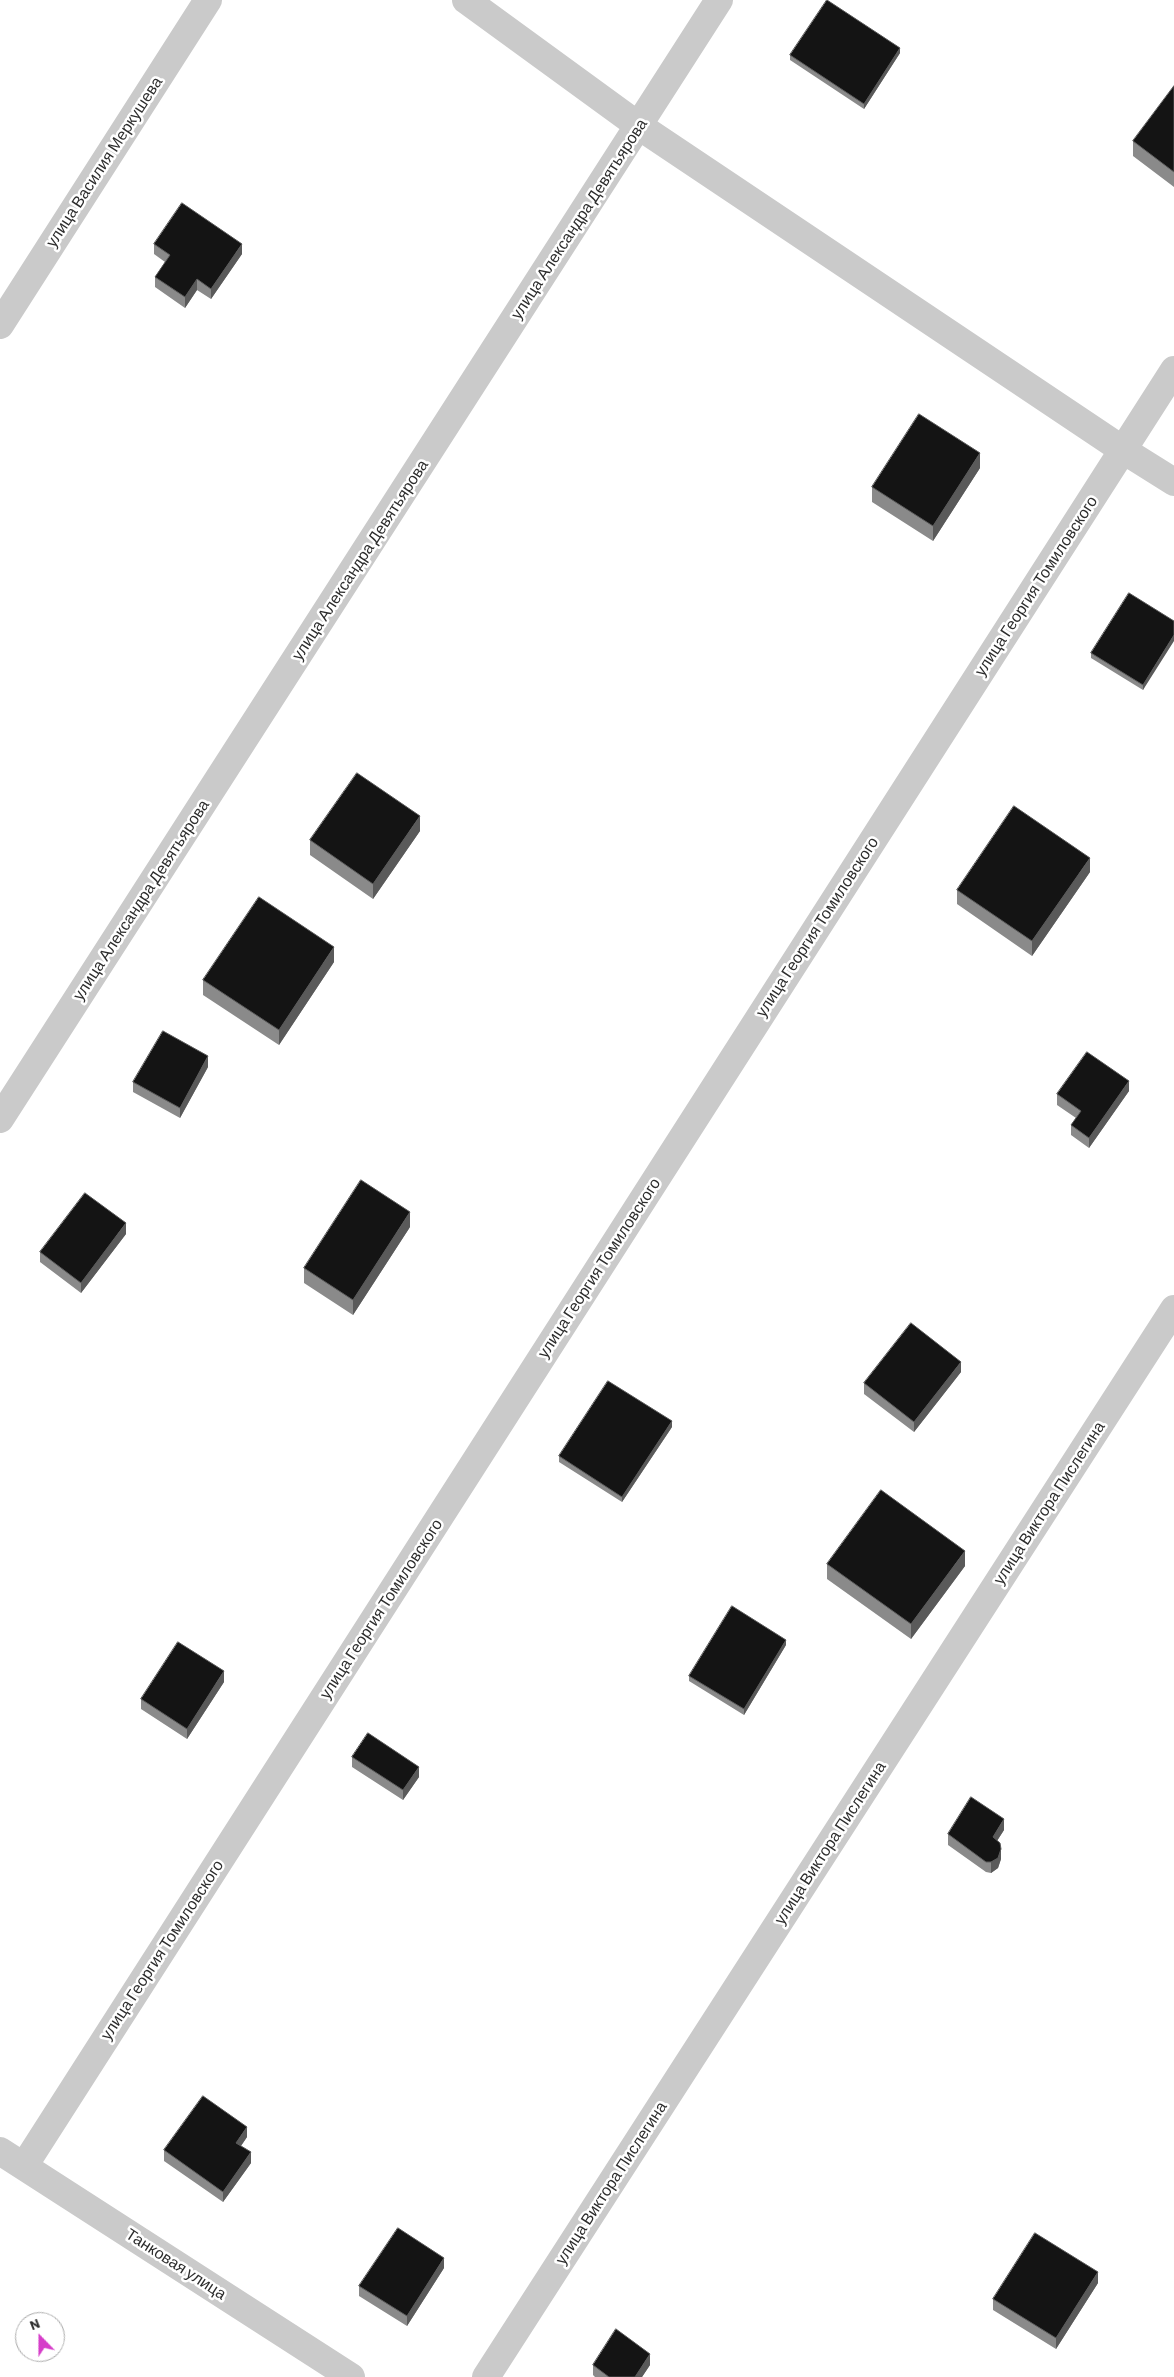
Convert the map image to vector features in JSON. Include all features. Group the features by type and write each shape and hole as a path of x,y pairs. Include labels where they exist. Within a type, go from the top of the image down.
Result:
{"street":[{"name":"улица Василия Меркушева","path":"0,325 208,0"},
{"path":"466,0 639,126 1123,450 1174,482"},
{"name":"улица Александра Девятьярова","path":"0,1119 719,0"},
{"name":"улица Георгия Томиловского","path":"24,2166 1174,370"},
{"name":"улица Виктора Пислегина","path":"486,2377 1174,1309"},
{"name":"Танковая улица","path":"0,2151 351,2377"}],"building":[{"path":"827,0 900,48 864,104 790,55"},
{"path":"1174,86 1174,172 1133,141"},
{"path":"182,203 242,244 211,289 197,279 185,297 155,277 170,255 154,244"},
{"path":"919,414 980,453 933,526 872,487"},
{"path":"1129,593 1174,621 1174,635 1143,685 1091,653"},
{"path":"357,773 420,816 373,884 310,840"},
{"path":"1014,806 1090,858 1032,941 957,890"},
{"path":"259,897 334,947 279,1030 203,980"},
{"path":"163,1031 208,1056 180,1108 133,1082"},
{"path":"1087,1052 1129,1081 1089,1138 1071,1125 1081,1111 1057,1094"},
{"path":"361,1180 410,1212 353,1300 304,1268"},
{"path":"85,1193 126,1223 81,1283 40,1252"},
{"path":"911,1323 961,1362 914,1422 864,1383"},
{"path":"608,1381 672,1421 622,1497 559,1456"},
{"path":"881,1490 965,1551 911,1624 827,1564"},
{"path":"732,1606 786,1640 744,1709 689,1676"},
{"path":"178,1642 224,1671 187,1729 141,1699"},
{"path":"368,1733 419,1767 403,1790 352,1757"},
{"path":"971,1797 1004,1819 993,1837 1000,1843 1001,1849 998,1858 991,1862 986,1862 948,1834"},
{"path":"203,2096 247,2127 236,2143 251,2152 223,2192 164,2150"},
{"path":"398,2228 444,2258 407,2316 359,2286"},
{"path":"1035,2233 1098,2272 1056,2338 993,2299"},
{"path":"616,2329 650,2354 635,2377 609,2377 593,2365"}]}
